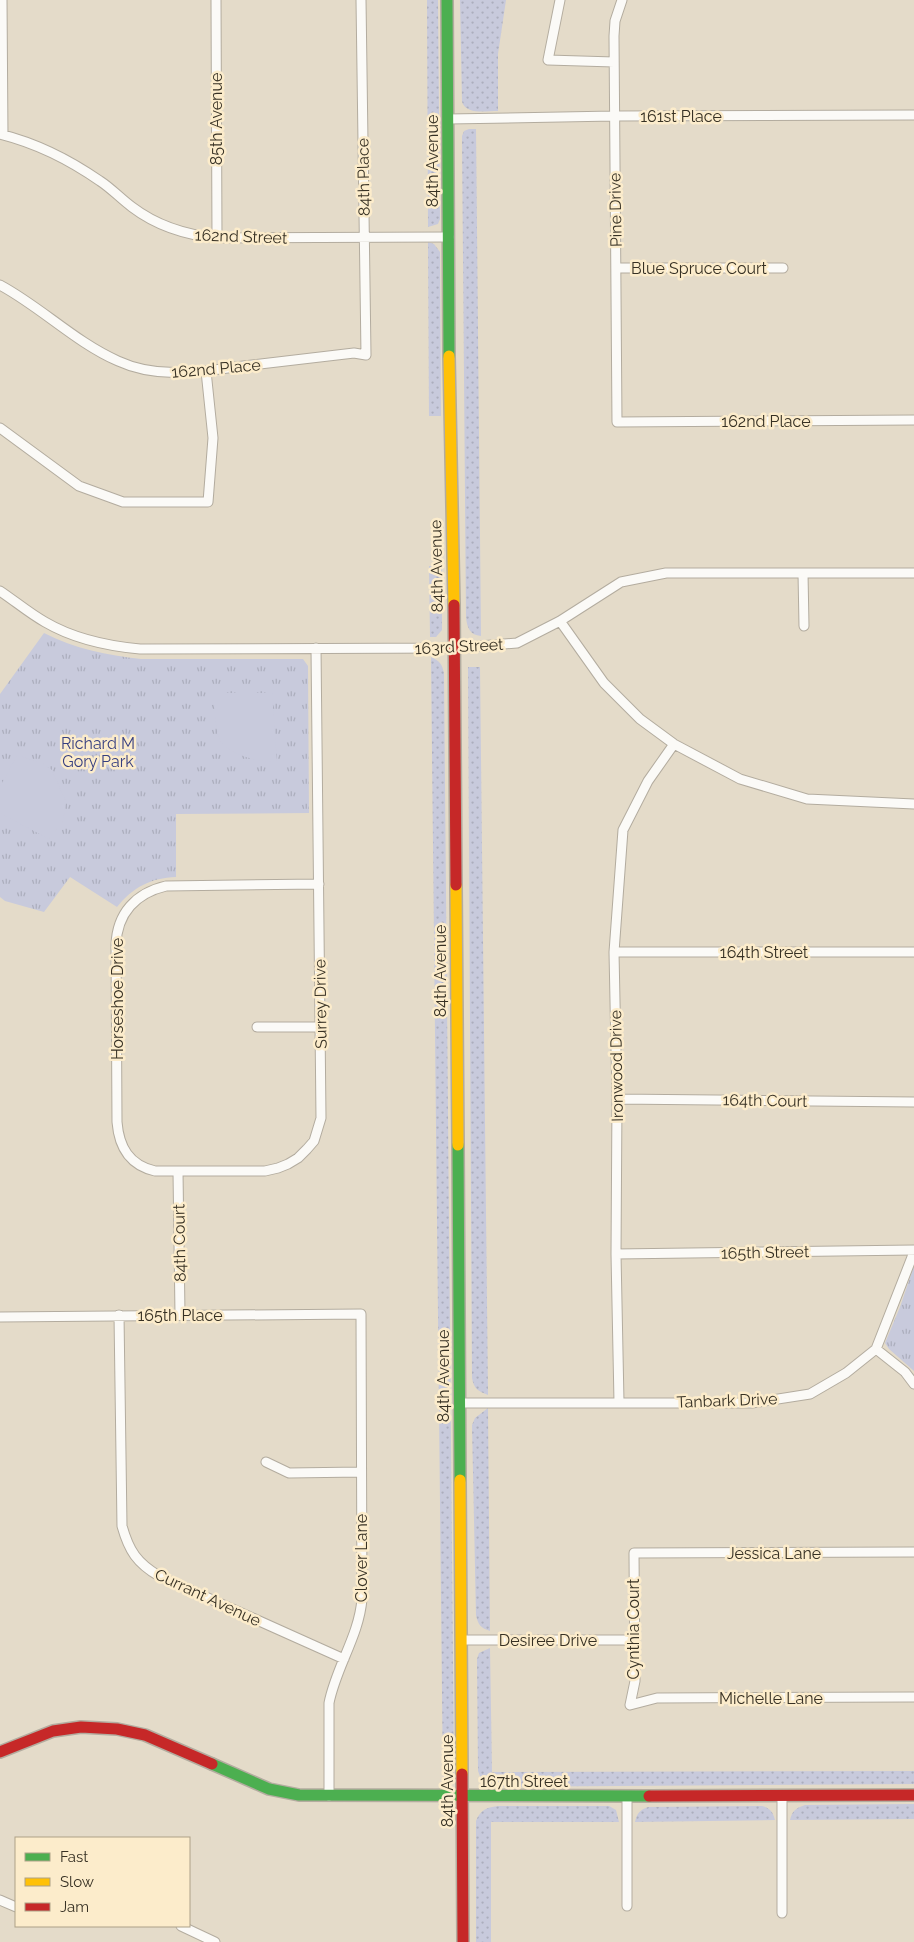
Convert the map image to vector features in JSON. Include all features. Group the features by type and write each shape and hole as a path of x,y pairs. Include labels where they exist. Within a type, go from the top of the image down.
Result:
{"street":[{"path":"2,0 2,135"},
{"name":"85th Avenue","path":"216,0 217,238"},
{"name":"84th Place","path":"361,0 366,355"},
{"name":"84th Avenue","path":"447,0 450,447 455,648 459,1403 464,1797 463,1942"},
{"path":"560,0 548,60 614,62"},
{"name":"Pine Drive","path":"617,422 614,62 616,21 622,0"},
{"name":"161st Place","path":"448,119 614,116 914,115"},
{"name":"162nd Street","path":"2,135 58,155 102,182 149,219 181,232 217,238 449,236"},
{"name":"Blue Spruce Court","path":"616,268 783,268"},
{"name":"162nd Place","path":"0,285 103,354 119,362 153,372 206,371 354,353 366,355"},
{"path":"0,428 79,486 108,497 123,502 208,502 213,438 206,371"},
{"name":"162nd Place","path":"617,422 914,420"},
{"path":"803,573 804,626"},
{"name":"163rd Street","path":"0,591 45,622 61,630 116,646 140,649 455,648 517,643 560,621 621,582 645,576 666,574 914,573"},
{"path":"560,621 604,683 640,719 674,744 740,779 807,799 914,804"},
{"name":"Surrey Drive","path":"120,1141 130,1158 138,1165 156,1171 265,1171 288,1164 308,1149 316,1135 321,1118 321,1027 316,648"},
{"name":"Ironwood Drive","path":"619,1402 614,952 623,830 648,781 674,744"},
{"name":"Horseshoe Drive","path":"120,1141 117,1122 117,935 127,908 145,892 166,886 319,884"},
{"name":"164th Street","path":"614,952 914,952"},
{"path":"257,1027 321,1027"},
{"name":"164th Court","path":"617,1099 914,1102"},
{"name":"84th Court","path":"178,1172 180,1314"},
{"name":"Tanbark Drive","path":"459,1403 752,1403 810,1394 846,1373 876,1349 914,1251"},
{"name":"165th Street","path":"616,1254 914,1251"},
{"name":"165th Place","path":"0,1317 180,1314 361,1314"},
{"name":"Clover Lane","path":"329,1796 329,1703 332,1688 355,1633 361,1613 361,1314"},
{"name":"Currant Avenue","path":"119,1315 122,1526 127,1543 134,1555 144,1568 159,1576 344,1659"},
{"path":"876,1349 905,1372 914,1384"},
{"path":"266,1462 289,1474 361,1472"},
{"name":"Jessica Lane","path":"634,1553 914,1552"},
{"name":"Cynthia Court","path":"630,1705 634,1681 634,1553"},
{"name":"Desiree Drive","path":"463,1640 634,1640"},
{"name":"Michelle Lane","path":"630,1705 657,1698 914,1697"},
{"name":"167th Street","path":"0,1752 53,1731 81,1727 117,1729 145,1734 269,1789 299,1795 464,1797 914,1795"},
{"path":"627,1797 627,1906"},
{"path":"782,1797 782,1913"},
{"path":"0,1900 15,1907"},
{"path":"183,1927 215,1942"}],"green space":[{"path":"427,0 438,0 440,219 438,224 428,227"},
{"path":"460,0 506,0 498,54 498,111 472,111 464,106 462,102"},
{"path":"476,129 481,636 474,634 470,630 466,617 462,136 464,131"},
{"path":"428,242 434,244 440,252 441,416 429,416"},
{"path":"429,566 442,567 442,630 436,637 430,637"},
{"name":"Richard M Gory Park","path":"44,633 67,643 91,650 141,659 303,659 308,666 309,813 176,814 176,877 158,879 143,885 129,894 117,907 70,877 44,912 5,901 0,897 0,694"},
{"path":"431,657 440,663 444,673 454,1771 450,1780 443,1786"},
{"path":"468,667 480,667 488,1395 477,1389 472,1378"},
{"path":"214,693 272,693 277,762 246,757 224,746 217,729"},
{"path":"17,755 42,763 52,770 66,802 63,821 49,839 0,813 0,787"},
{"path":"914,1266 914,1371 889,1349 885,1343"},
{"path":"488,1408 490,1631 480,1626 476,1615 472,1425 475,1418"},
{"path":"490,1648 492,1772 914,1771 914,1784 488,1787 483,1784 478,1771 477,1659 479,1653"},
{"path":"914,1804 914,1819 790,1820 795,1810 805,1805"},
{"path":"499,1806 609,1806 616,1810 619,1822 491,1822 491,1942 476,1942 476,1821 484,1810"},
{"path":"762,1806 771,1811 775,1820 635,1822 639,1812 648,1807"}],"traffic: fast":[{"path":"447,0 449,356"},
{"path":"458,1145 460,1480"},
{"path":"212,1764 269,1789 299,1795 649,1796"}],"traffic: slow":[{"path":"449,356 454,605"},
{"path":"456,885 458,1145"},
{"path":"460,1480 462,1774"}],"traffic: jam":[{"path":"454,605 456,885"},
{"path":"0,1752 53,1731 81,1727 117,1729 145,1735 212,1764"},
{"path":"462,1774 463,1942"},
{"path":"649,1796 914,1795"}]}
